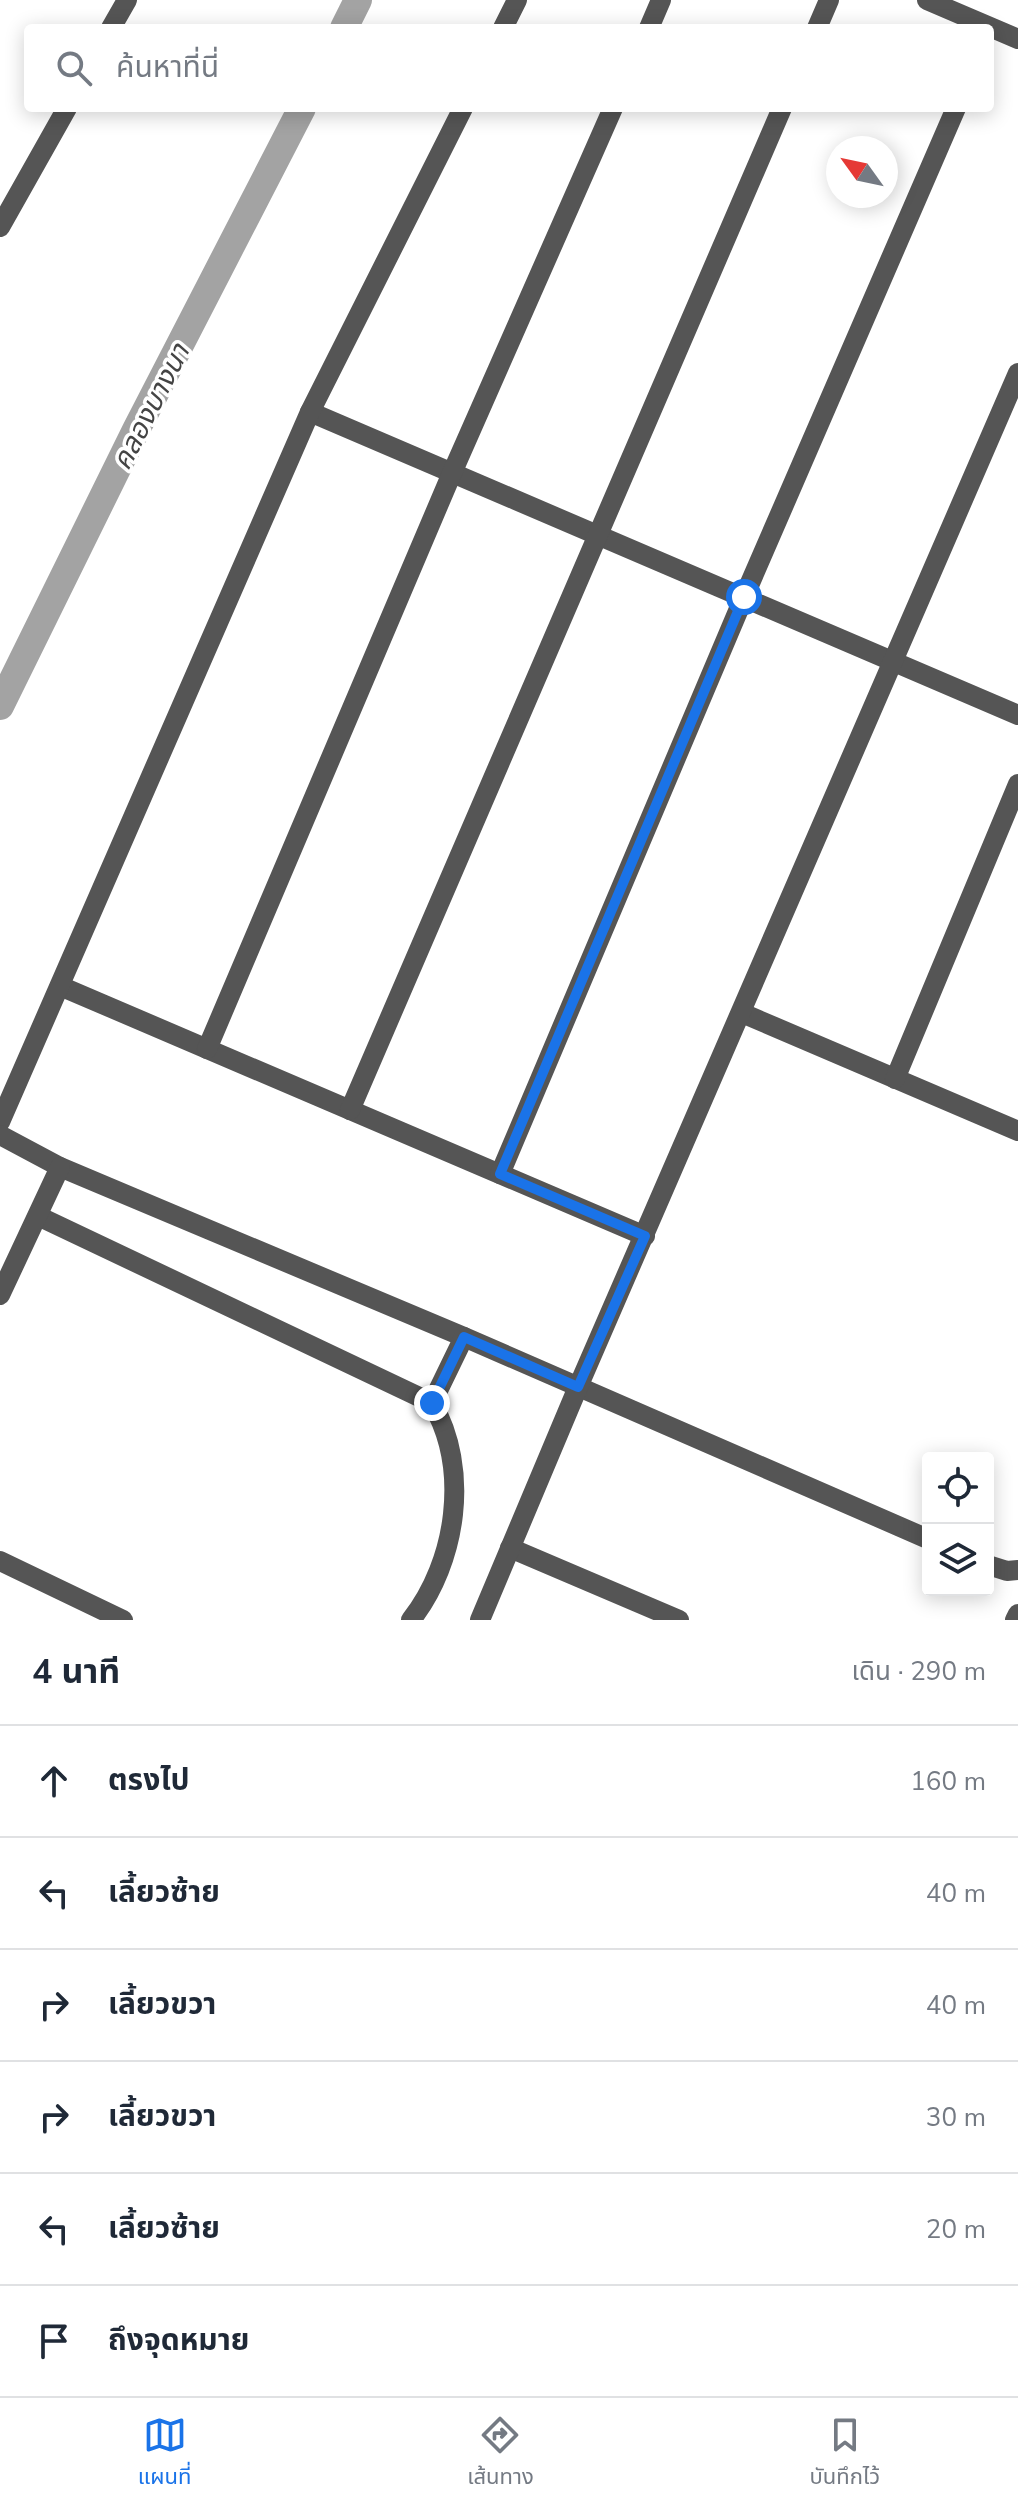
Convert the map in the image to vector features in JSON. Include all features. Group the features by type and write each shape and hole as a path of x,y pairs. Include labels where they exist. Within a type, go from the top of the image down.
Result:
{"street":[{"path":"113,24 127,0"},
{"path":"505,24 517,0"},
{"path":"651,24 661,0"},
{"path":"819,24 829,0"},
{"path":"927,0 980,24"},
{"path":"994,30 1018,39"},
{"path":"0,227 65,112"},
{"path":"0,1122 310,412 461,112"},
{"path":"207,1049 452,473 611,112"},
{"path":"350,1110 780,112"},
{"path":"500,1174 744,597 954,112"},
{"path":"480,1620 1018,373"},
{"path":"310,412 1018,715"},
{"path":"895,1079 1018,784"},
{"path":"60,986 645,1236"},
{"path":"742,1013 1018,1131"},
{"path":"0,1135 60,1167 464,1337 922,1536"},
{"path":"0,1295 60,1167"},
{"path":"38,1216 432,1403 450,1443 454,1468 451,1528 443,1564 423,1604 411,1620"},
{"path":"432,1403 464,1337"},
{"path":"510,1548 679,1620"},
{"path":"0,1561 123,1620"},
{"path":"994,1567 1017,1573"},
{"path":"1015,1620 1018,1614"}],"waterway":[{"name":"คลองบางนา","path":"346,24 358,0"},
{"name":"คลองบางนา","path":"0,706 136,430 300,112"}],"route":[{"path":"432,1403 464,1337 578,1387 645,1236 500,1174 744,597"}]}
